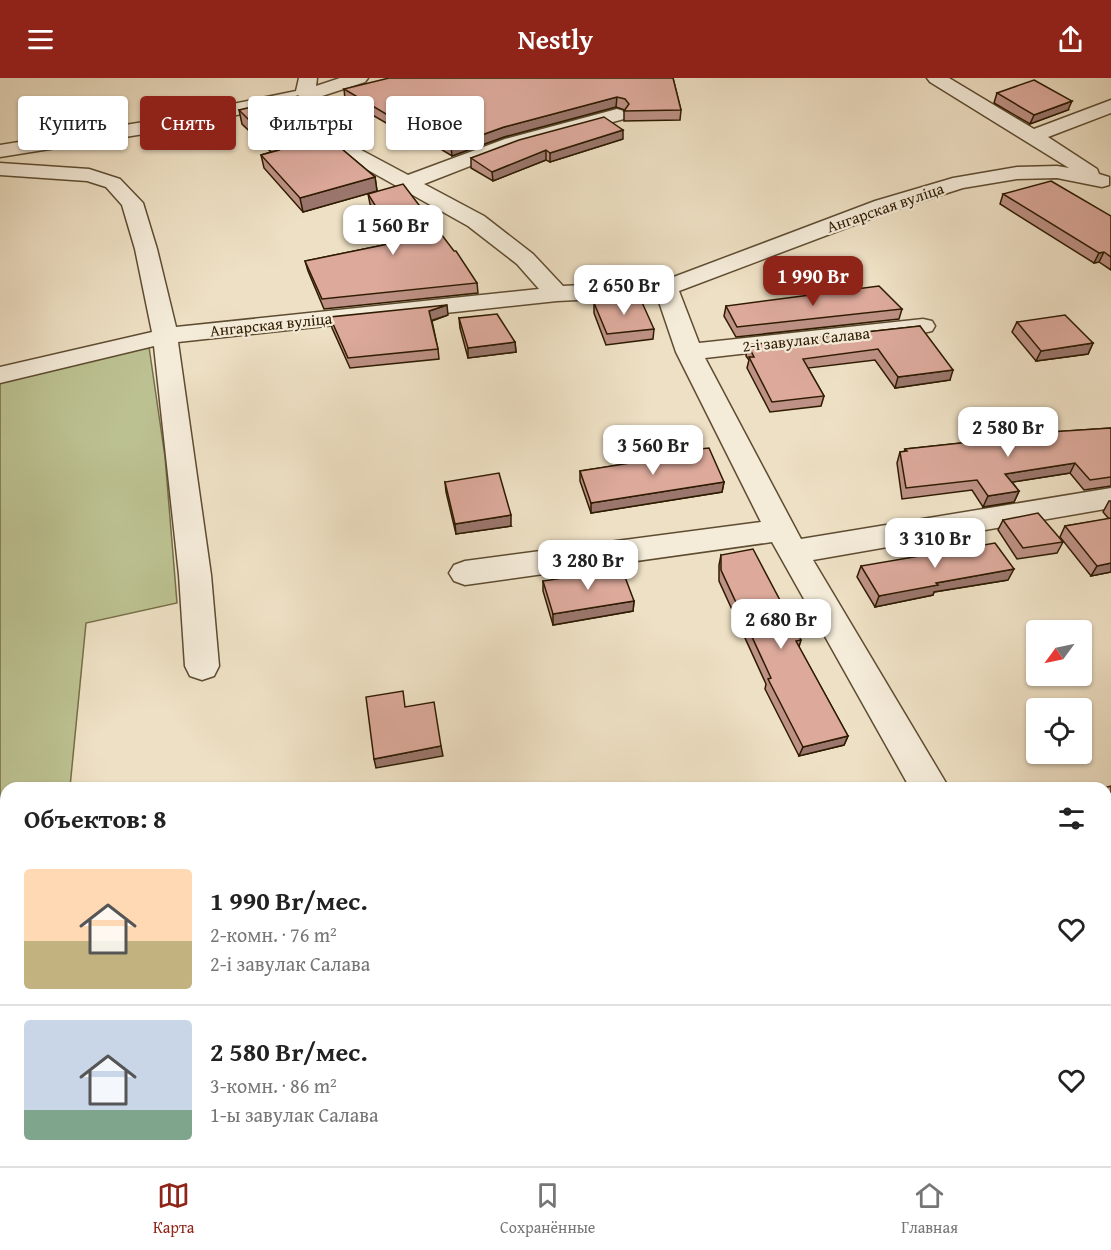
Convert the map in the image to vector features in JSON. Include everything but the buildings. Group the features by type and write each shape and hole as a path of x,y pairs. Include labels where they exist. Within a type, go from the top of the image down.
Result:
{"street":[{"path":"128,131 150,127 306,86 359,78"},
{"path":"936,78 1034,136 1106,184"},
{"path":"306,86 312,112 332,139 351,154 476,221 525,259 557,294"},
{"path":"1034,136 1111,106"},
{"path":"407,183 512,143 617,115"},
{"path":"0,151 18,148"},
{"path":"84,150 89,175"},
{"path":"0,169 89,175 113,183 132,203 146,249 165,336 195,575 202,666"},
{"name":"Ангарская вуліца","path":"0,375 165,336 557,294 666,288 884,206 960,182 1017,173 1057,172 1106,184"},
{"path":"666,288 689,352 787,541 927,782"},
{"name":"2-і завулак Салава","path":"689,352 923,326"},
{"path":"465,573 787,541 1111,498"}],"green space":[{"path":"149,347 165,457 177,603 86,623 70,782 0,782 0,383"}]}
